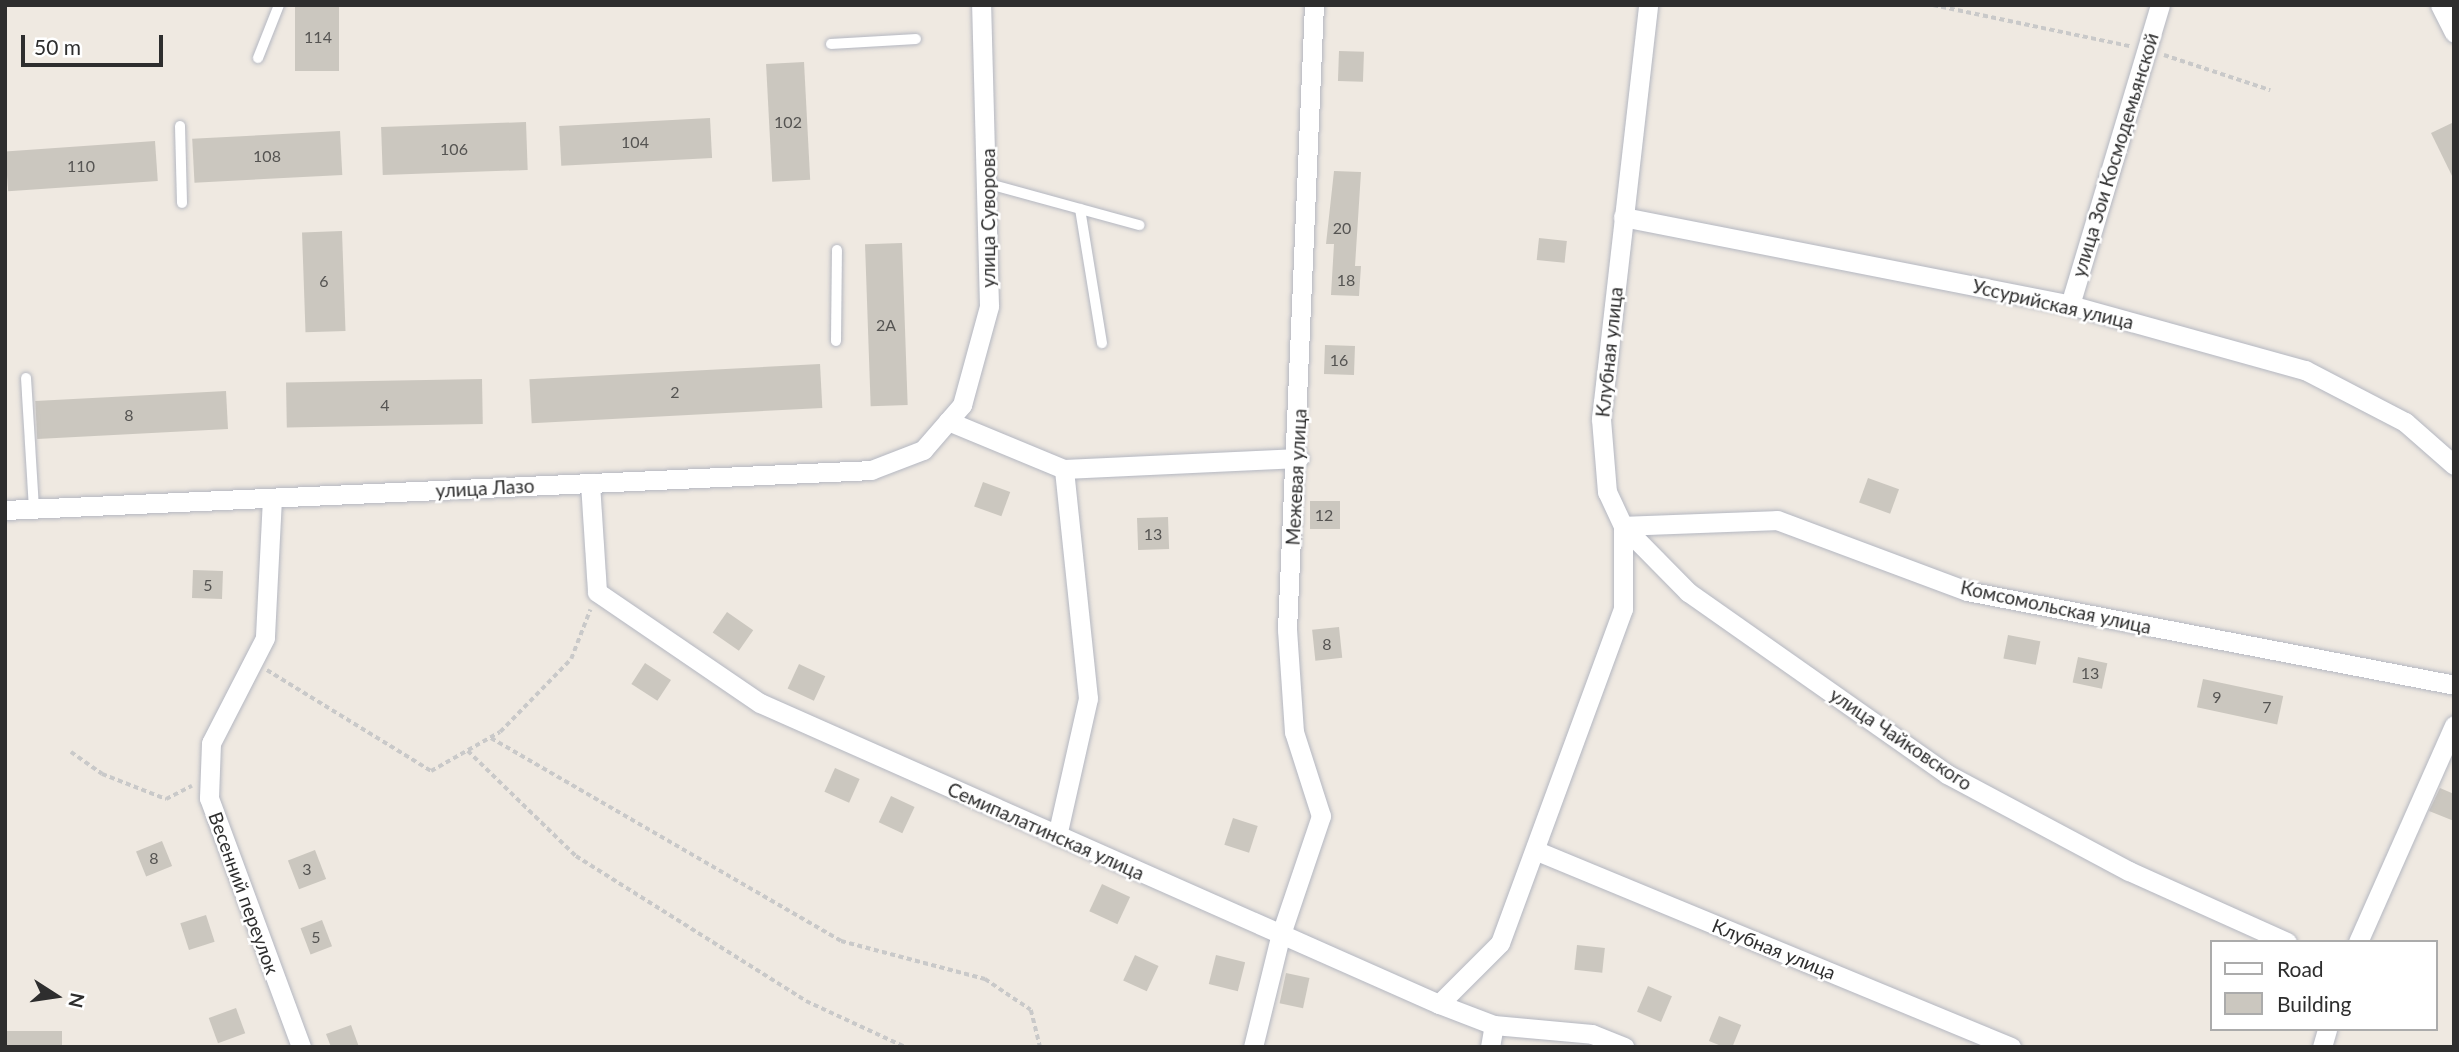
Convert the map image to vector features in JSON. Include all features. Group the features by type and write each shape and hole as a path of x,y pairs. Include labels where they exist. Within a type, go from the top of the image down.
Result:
{"street":[{"name":"улица Суворова","path":"948,421 962,405 989,306 989,184 981,5"},
{"name":"Межевая улица","path":"1280,937 1321,816 1294,732 1287,630 1298,458 1314,5"},
{"name":"Клубная улица","path":"1439,1004 1500,943 1537,851 1623,609 1623,526 1607,492 1601,419 1648,5"},
{"name":"улица Зои Космодемьянской","path":"2070,304 2160,5"},
{"path":"2440,5 2454,33"},
{"name":"Уссурийская улица","path":"1623,217 2070,304 2305,370 2405,422 2454,465"},
{"path":"948,421 1064,469 1298,458"},
{"name":"улица Лазо","path":"5,510 871,470 923,450 948,421"},
{"path":"1057,836 1088,698 1064,469"},
{"path":"590,483 597,592"},
{"name":"Весенний переулок","path":"272,498 265,638 211,743 209,798 301,1047"},
{"name":"Комсомольская улица","path":"1623,526 1777,520 1967,591 2454,685"},
{"name":"улица Чайковского","path":"1623,526 1688,592 1947,774 2129,871 2283,940"},
{"name":"Семипалатинская улица","path":"597,592 760,703 1280,937 1494,1025 1592,1034 1624,1047"},
{"path":"2359,940 2454,725"},
{"name":"Клубная улица","path":"1537,851 2011,1047"},
{"path":"1253,1047 1280,937"},
{"path":"1490,1047 1494,1025"}],"lane":[{"path":"258,58 279,5"},
{"path":"831,44 915,38"},
{"path":"180,126 182,203"},
{"path":"989,184 1139,225"},
{"path":"1080,209 1102,343"},
{"path":"835,341 837,250"},
{"path":"26,377 34,509"}],"path":[{"path":"1933,5 2147,49 2270,90"},
{"path":"253,661 431,771 491,738 571,659 597,592"},
{"path":"491,738 841,941 985,979 1031,1010 1040,1047"},
{"path":"468,751 576,856 806,1001 905,1047"},
{"path":"71,752 102,774 166,799 209,778"}],"building":[{"path":"295,5 339,5 339,71 295,71"},
{"path":"1339,51 1364,52 1363,82 1338,81"},
{"path":"804,62 810,180 772,182 766,64"},
{"path":"710,118 712,158 561,166 559,126"},
{"path":"526,122 528,170 383,175 381,127"},
{"path":"2454,122 2454,180 2431,133"},
{"path":"340,131 342,175 195,183 192,139"},
{"path":"155,141 158,181 8,191 5,151"},
{"path":"1334,171 1361,172 1355,266 1361,266 1359,296 1331,295 1334,244 1326,244"},
{"path":"342,231 345,331 306,332 302,232"},
{"path":"1539,238 1567,241 1565,263 1537,260"},
{"path":"902,243 908,405 871,406 865,244"},
{"path":"1325,345 1355,346 1354,375 1324,374"},
{"path":"820,364 822,408 532,423 529,379"},
{"path":"482,379 483,424 287,427 286,382"},
{"path":"226,391 228,429 37,439 35,401"},
{"path":"1868,478 1899,489 1890,514 1859,502"},
{"path":"983,482 1010,492 1001,516 974,506"},
{"path":"1310,501 1340,501 1340,529 1310,529"},
{"path":"1168,517 1169,549 1138,550 1137,518"},
{"path":"193,570 223,571 222,599 192,598"},
{"path":"727,612 753,630 739,651 713,632"},
{"path":"1339,627 1342,658 1315,661 1312,630"},
{"path":"2008,635 2040,641 2036,665 2003,659"},
{"path":"2078,657 2107,663 2102,689 2073,682"},
{"path":"645,663 671,680 657,701 631,684"},
{"path":"799,664 825,676 814,701 788,688"},
{"path":"2203,679 2283,696 2277,724 2197,707"},
{"path":"835,768 860,779 849,803 824,792"},
{"path":"2440,788 2454,794 2454,821 2429,811"},
{"path":"891,796 915,807 902,833 879,822"},
{"path":"1233,818 1258,826 1249,853 1224,845"},
{"path":"162,841 172,866 146,877 136,851"},
{"path":"315,850 326,879 299,889 288,860"},
{"path":"1102,884 1130,897 1117,924 1089,911"},
{"path":"206,915 215,942 189,950 180,923"},
{"path":"322,920 332,946 311,954 301,928"},
{"path":"1577,945 1605,948 1602,973 1574,970"},
{"path":"1135,955 1159,966 1147,991 1123,980"},
{"path":"1216,955 1245,962 1238,991 1209,984"},
{"path":"1286,973 1309,978 1303,1008 1280,1003"},
{"path":"1648,986 1672,996 1661,1022 1637,1012"},
{"path":"236,1008 245,1033 218,1043 209,1018"},
{"path":"1719,1016 1741,1025 1732,1047 1724,1047 1709,1041"},
{"path":"351,1025 359,1047 331,1047 326,1034"},
{"path":"5,1031 62,1031 62,1047 5,1047"}]}
